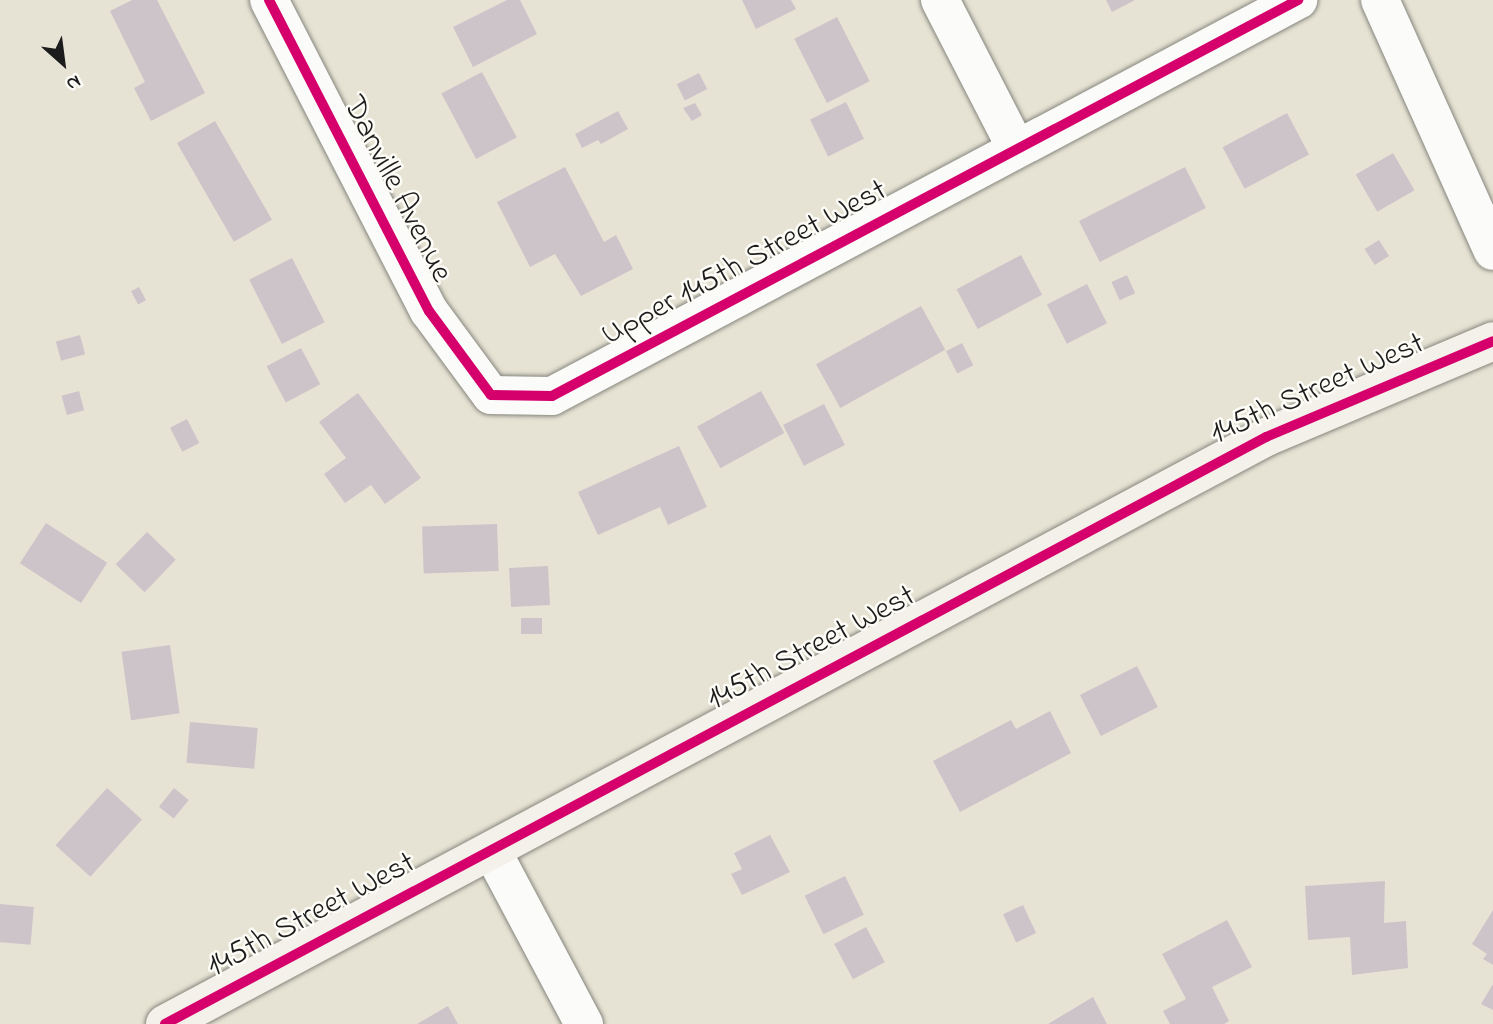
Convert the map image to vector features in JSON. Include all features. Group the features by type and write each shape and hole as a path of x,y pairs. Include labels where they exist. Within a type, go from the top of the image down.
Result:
{"street":[{"name":"Danville Avenue","path":"269,0 429,311 491,395"},
{"path":"940,0 1016,148"},
{"name":"Upper 145th Street West","path":"491,395 552,396 1298,0"},
{"path":"1380,0 1493,251"},
{"name":"145th Street West","path":"165,1024 1266,437 1493,341"},
{"path":"492,850 584,1024"}],"building":[{"path":"132,0 157,0 205,93 151,121 134,88 145,82 110,11"},
{"path":"507,0 520,0 537,34 473,67 453,27"},
{"path":"742,0 791,0 796,9 756,29"},
{"path":"1106,0 1135,0 1112,12"},
{"path":"837,17 870,81 827,103 794,39"},
{"path":"482,72 517,137 476,159 441,94"},
{"path":"699,73 707,89 685,100 677,84"},
{"path":"846,102 864,139 828,156 810,120"},
{"path":"695,103 702,115 692,121 683,108"},
{"path":"618,111 628,129 601,144 598,140 582,148 575,134"},
{"path":"1287,113 1309,154 1245,189 1223,147"},
{"path":"215,121 272,220 234,242 177,143"},
{"path":"1393,153 1414,190 1377,212 1356,174"},
{"path":"565,167 604,242 616,235 633,269 581,296 555,254 530,267 497,202"},
{"path":"1185,167 1206,208 1100,262 1079,221"},
{"path":"1379,240 1389,256 1375,265 1365,249"},
{"path":"1021,255 1042,295 978,329 957,289"},
{"path":"292,258 325,322 282,344 249,280"},
{"path":"1127,275 1135,293 1120,300 1111,282"},
{"path":"1087,284 1107,323 1067,344 1047,304"},
{"path":"139,287 146,300 138,304 131,291"},
{"path":"921,306 945,350 840,408 816,364"},
{"path":"80,335 85,354 61,361 56,341"},
{"path":"962,343 973,365 957,373 946,351"},
{"path":"301,348 320,384 286,403 267,366"},
{"path":"79,391 84,410 67,415 62,396"},
{"path":"761,391 784,433 720,468 697,426"},
{"path":"358,393 421,478 385,504 371,485 345,503 324,474 346,458 319,422"},
{"path":"824,404 845,445 804,466 783,425"},
{"path":"187,419 199,443 182,452 170,428"},
{"path":"679,446 707,507 668,525 660,507 598,535 578,492"},
{"path":"46,523 107,563 81,603 20,563"},
{"path":"497,524 499,571 424,574 422,527"},
{"path":"147,532 176,560 145,592 116,564"},
{"path":"548,566 550,605 511,607 509,568"},
{"path":"521,618 542,618 542,634 521,634"},
{"path":"170,645 180,713 131,720 121,652"},
{"path":"1137,666 1158,707 1101,736 1080,695"},
{"path":"1050,711 1071,753 960,812 933,761 1011,720 1016,729"},
{"path":"190,722 258,728 254,769 186,763"},
{"path":"107,788 142,819 90,877 55,845"},
{"path":"174,788 189,800 174,819 159,807"},
{"path":"770,835 790,872 742,895 731,874 742,869 734,853"},
{"path":"845,876 864,915 823,934 805,896"},
{"path":"1385,881 1384,923 1406,921 1408,968 1352,975 1350,937 1308,940 1305,886"},
{"path":"0,904 34,907 31,945 0,942"},
{"path":"1023,905 1036,933 1016,942 1003,914"},
{"path":"1493,910 1493,965 1483,959 1487,954 1472,944"},
{"path":"1227,920 1252,967 1212,987 1229,1021 1224,1024 1170,1024 1163,1011 1186,999 1162,954"},
{"path":"866,927 885,962 853,979 834,944"},
{"path":"1493,984 1493,1010 1481,1004"},
{"path":"1093,997 1107,1024 1048,1024"},
{"path":"448,1006 458,1024 417,1024"}],"cycle path":[{"path":"269,0 429,311 491,395 552,396 1298,0"},
{"path":"165,1024 1266,437 1493,341"}]}
